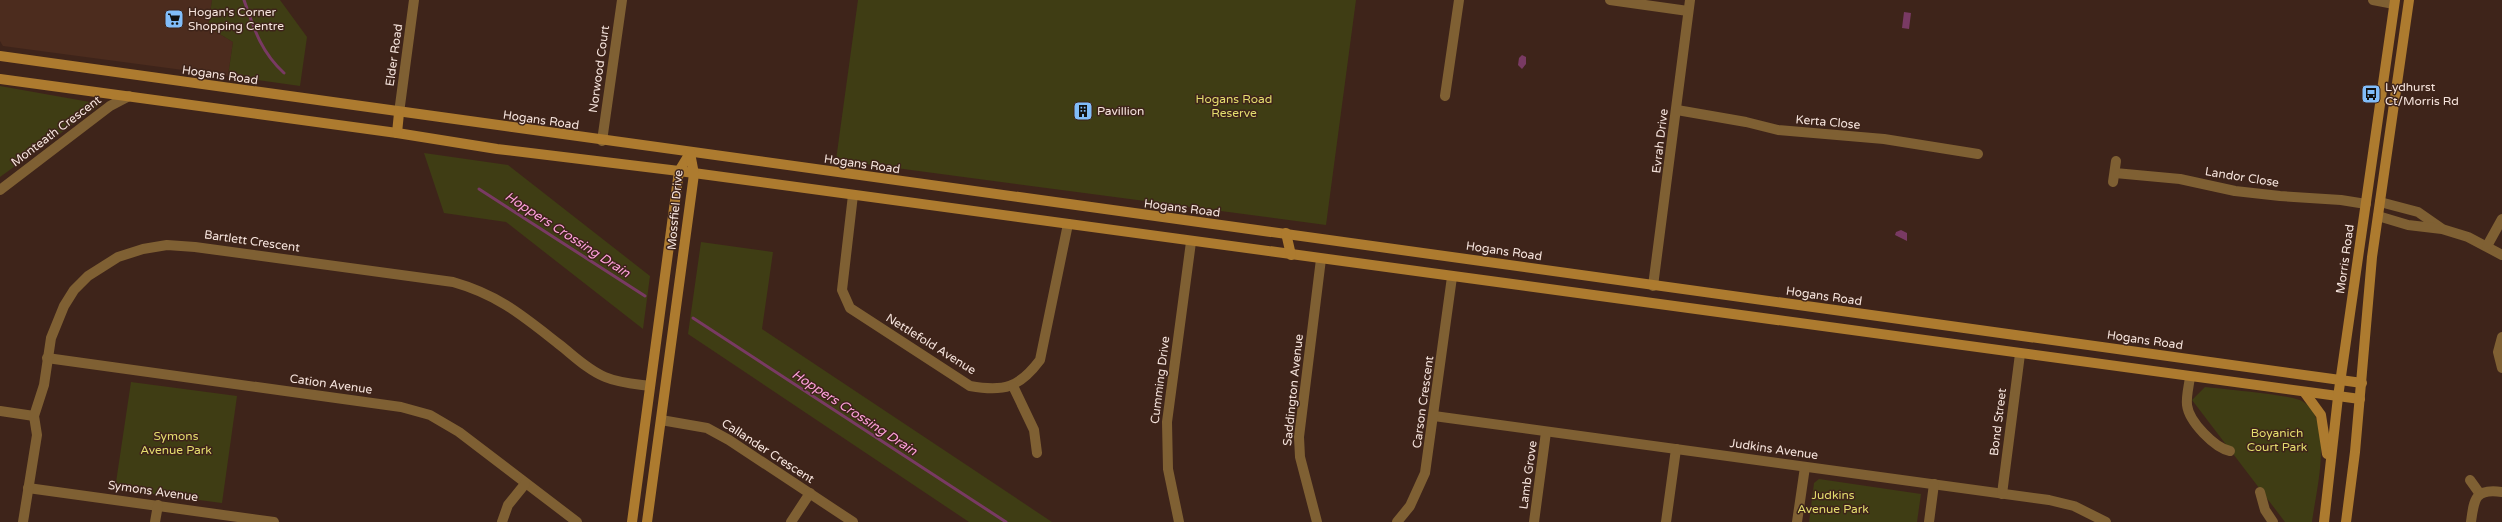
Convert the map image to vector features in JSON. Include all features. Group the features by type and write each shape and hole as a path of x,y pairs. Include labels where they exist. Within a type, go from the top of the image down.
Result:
{"street":[{"name":"Elder Road","path":"399,113 414,0"},
{"name":"Norwood Court","path":"602,141 622,0"},
{"path":"1445,96 1458,0"},
{"path":"1610,0 1688,11"},
{"name":"Evrah Drive","path":"1653,286 1677,110 1690,0"},
{"path":"2373,0 2395,2"},
{"path":"2346,522 2362,383 2371,263 2409,0"},
{"name":"Morris Road","path":"2324,522 2338,397 2395,2"},
{"name":"Hogans Road","path":"0,56 399,113 1195,223 1286,233 1653,286 2362,383"},
{"path":"0,79 397,133 497,149 853,195 2305,393 2360,399"},
{"name":"Monteath Crescent","path":"0,190 110,106 129,96"},
{"name":"Kerta Close","path":"1677,110 1746,122 1778,130 1884,139 1978,154"},
{"path":"397,133 399,113"},
{"name":"Mossfiel Drive","path":"632,522 679,172 690,153"},
{"name":"Mossfiel Drive","path":"647,522 694,174 690,153"},
{"name":"Landor Close","path":"2116,161 2114,177 2180,179 2272,196 2342,200 2366,204"},
{"name":"Nettlefold Avenue","path":"853,195 842,290 850,308 970,386 992,390 1013,386 1029,375 1040,360 1068,224"},
{"path":"2366,204 2380,202 2418,212 2442,229"},
{"path":"2366,204 2378,216 2408,225 2442,229 2487,246 2502,255"},
{"path":"2487,246 2502,219"},
{"path":"1191,242 1195,223"},
{"path":"1286,233 1291,255"},
{"name":"Cumming Drive","path":"1179,522 1168,469 1167,422 1191,242"},
{"name":"Bartlett Crescent","path":"34,416 41,400 56,320 74,290 88,276 118,257 143,249 167,245 195,247 453,282 479,290 516,309 586,366 605,377 620,382 650,386"},
{"name":"Saddington Avenue","path":"1317,522 1300,458 1299,436 1322,259"},
{"name":"Carson Crescent","path":"1397,522 1410,506 1425,473 1452,277"},
{"path":"1651,304 1653,286"},
{"path":"2502,337 2498,352 2502,368"},
{"name":"Bond Street","path":"2002,494 2020,354"},
{"name":"Cation Avenue","path":"48,358 401,407 430,415 444,422 577,522"},
{"path":"2190,377 2186,400 2191,416 2212,442 2221,449 2230,451"},
{"path":"650,386 665,388"},
{"path":"1013,386 1034,430 1037,453"},
{"path":"2305,393 2314,402 2321,415 2326,444 2328,482"},
{"path":"0,411 34,416 37,435 23,522"},
{"name":"Judkins Avenue","path":"1434,416 2049,500 2074,506 2106,522"},
{"path":"646,417 661,420"},
{"name":"Callander Crescent","path":"661,420 708,428 853,522"},
{"name":"Lamb Grove","path":"1534,522 1546,432"},
{"path":"1666,522 1676,449"},
{"path":"1797,522 1805,467"},
{"path":"2470,480 2480,494"},
{"path":"502,522 508,506 525,484"},
{"path":"1929,522 1934,484"},
{"name":"Symons Avenue","path":"28,488 274,522"},
{"path":"2471,522 2475,499 2480,494 2487,491 2502,492"},
{"path":"2260,492 2265,510 2273,522"},
{"path":"791,522 810,493"},
{"path":"155,522 158,505"}],"shaded area":[{"path":"0,0 212,0 208,27 233,42 228,76 3,46 0,41"},
{"path":"1904,12 1911,13 1909,29 1902,28"},
{"path":"1522,55 1526,57 1526,64 1522,69 1518,65 1519,58"},
{"path":"1901,230 1907,233 1907,241 1895,235 1896,232"}],"green space":[{"path":"212,0 280,0 307,37 300,86 228,76 233,42 208,27"},
{"name":"Hogans Road Reserve","path":"858,0 1356,0 1326,225 836,160"},
{"path":"0,86 101,104 0,177"},
{"path":"424,153 508,165 650,276 643,329 506,222 444,213"},
{"path":"701,242 773,252 762,329 1052,522 969,522 688,334"},
{"name":"Symons Avenue Park","path":"131,382 237,396 222,503 115,489"},
{"name":"Boyanich Court Park","path":"2205,387 2272,394 2296,399 2302,401 2312,411 2318,424 2321,440 2321,457 2312,522 2285,522 2192,400"},
{"name":"Judkins Avenue Park","path":"1819,479 1921,494 1917,522 1809,522 1814,483"}],"waterway":[{"name":"Hoppers Crossing Drain","path":"244,0 259,40 269,57 284,73"},
{"name":"Hoppers Crossing Drain","path":"479,189 645,296"},
{"name":"Hoppers Crossing Drain","path":"693,318 1006,522"}],"place":[{"name":"Hogan's Corner Shopping Centre","path":"174,19"},
{"name":"Lydhurst Ct/Morris Rd","path":"2371,94"},
{"name":"Pavillion","path":"1083,111"}]}
